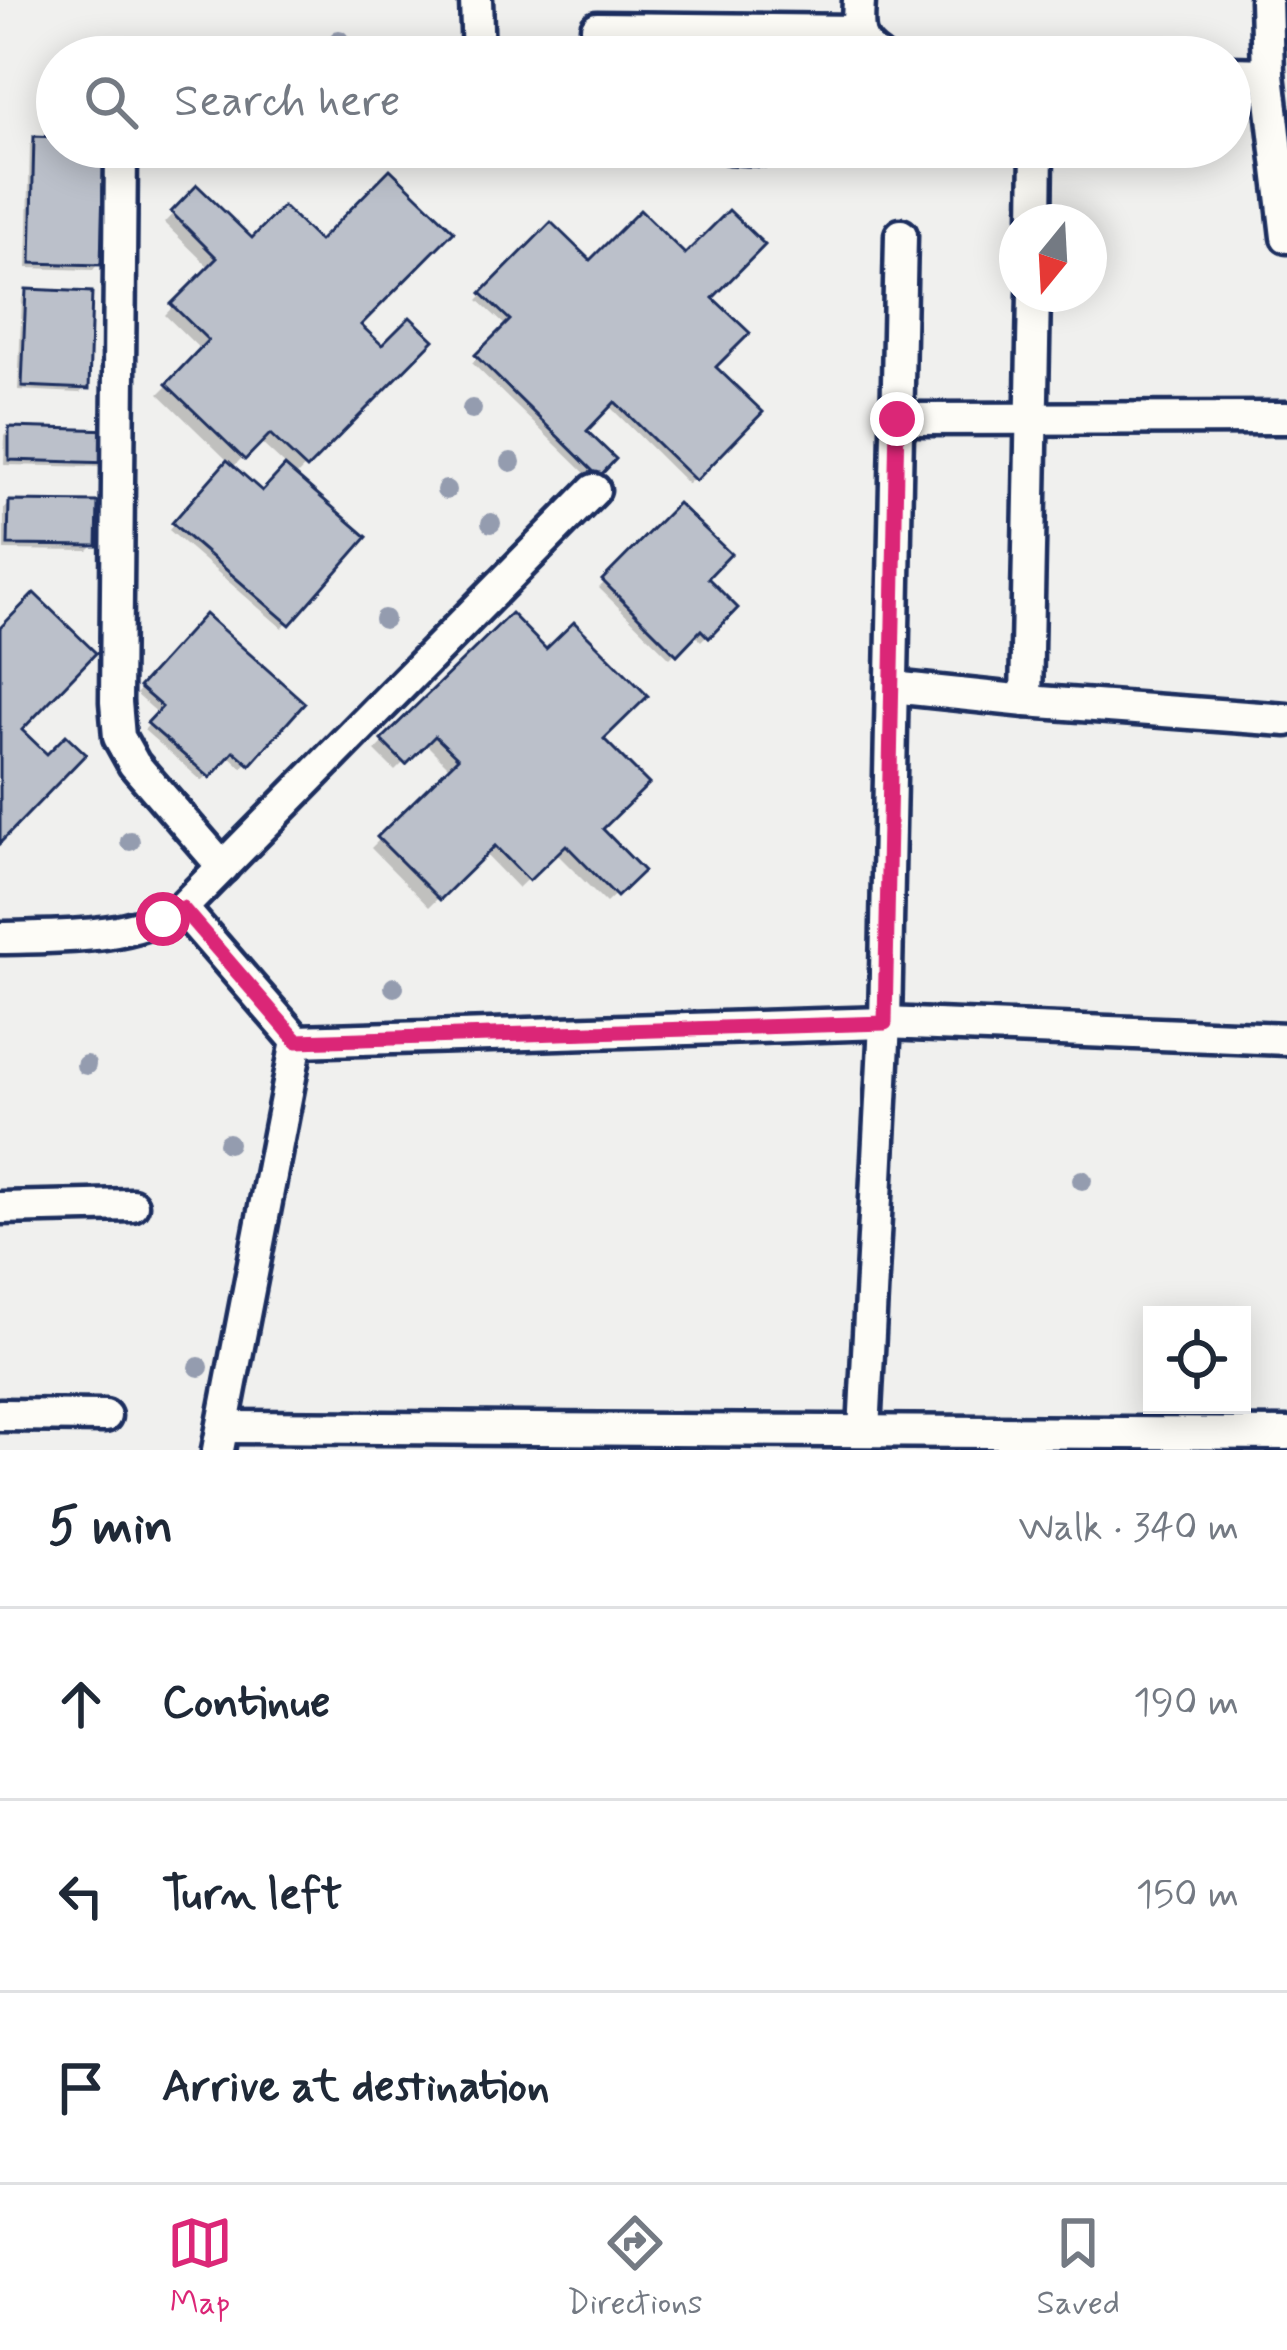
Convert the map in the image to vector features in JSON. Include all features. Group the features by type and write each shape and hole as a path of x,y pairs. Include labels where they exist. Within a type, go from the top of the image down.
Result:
{"street":[{"path":"476,0 477,36"},
{"path":"1266,0 1277,41 1268,74 1287,237"},
{"path":"597,28 849,30"},
{"path":"1251,74 1268,74"},
{"path":"121,168 119,737 134,764 224,867"},
{"path":"1036,204 1037,168"},
{"path":"864,1431 885,1023 901,236"},
{"path":"1026,701 1034,312"},
{"path":"897,419 1287,418"},
{"path":"0,938 135,929 182,908 593,490"},
{"path":"892,687 1287,720"},
{"path":"182,908 297,1041"},
{"path":"297,1041 885,1023 1287,1040"},
{"path":"297,1041 221,1439 611,1440 864,1431 1287,1434"},
{"path":"0,1208 132,1205"},
{"path":"0,1414 105,1416"}],"building":[{"path":"34,136 36,168 103,168 101,265 31,263"},
{"path":"390,169 454,231 361,325 382,345 410,317 434,340 307,469 270,434 245,460 166,384 208,340 171,304 217,258 171,212 197,185 252,238 283,206 319,241"},
{"path":"640,210 685,254 729,210 765,245 713,298 750,333 716,367 763,412 696,481 615,402 587,431 616,459 599,477 475,355 510,320 481,293 551,222 590,260"},
{"path":"26,289 92,292 89,389 22,386"},
{"path":"9,427 113,430 112,463 9,460"},
{"path":"227,460 262,491 285,466 367,537 290,625 172,523"},
{"path":"9,501 98,502 97,546 8,545"},
{"path":"678,503 731,554 708,578 738,608 709,638 701,630 677,655 602,580"},
{"path":"34,593 96,653 22,730 47,754 66,735 86,754 0,843 0,628"},
{"path":"511,613 546,649 574,622 648,696 604,739 649,784 603,829 644,871 617,897 566,845 529,881 495,846 440,900 377,837 458,758 435,736 406,765 381,740"},
{"path":"205,614 305,703 250,765 234,751 210,778 147,723 162,707 139,687"}],"route":[{"path":"163,919 182,908 297,1041 885,1023 897,419"}]}
